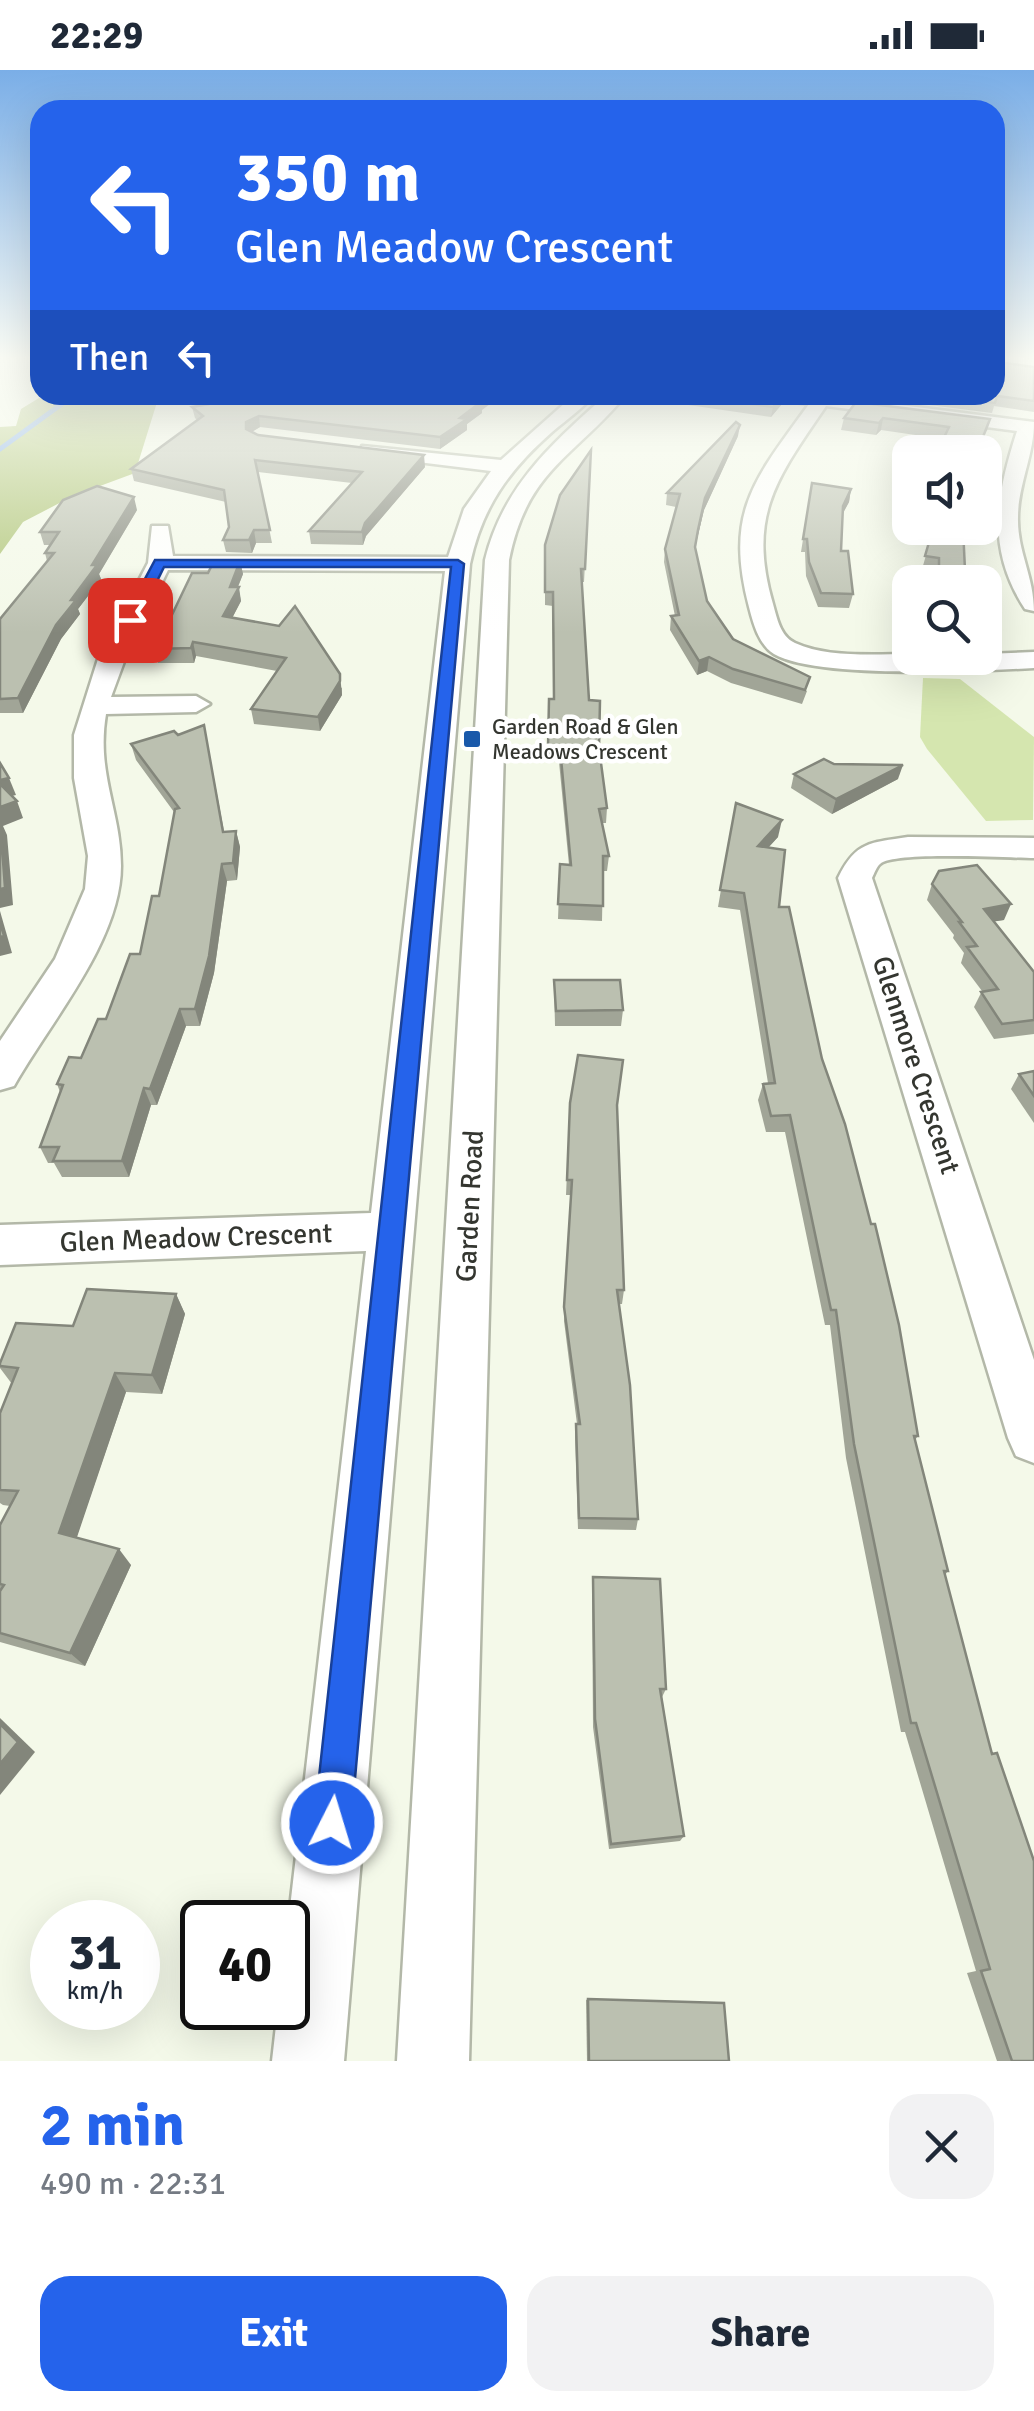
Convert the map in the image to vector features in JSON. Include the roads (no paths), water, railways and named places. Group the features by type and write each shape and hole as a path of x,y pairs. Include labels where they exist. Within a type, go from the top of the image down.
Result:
{"street":[{"path":"357,448 504,466"},
{"path":"468,461 483,448"},
{"path":"308,2061 458,564 471,513 504,466 525,448"},
{"name":"Garden Road","path":"432,2061 497,560 504,523 524,486 563,448"},
{"path":"789,448 759,492 750,519 751,570 770,633 778,645 795,654 833,660 1034,660"},
{"path":"1024,448 1006,498 1004,522 1013,566 1034,604"},
{"path":"0,1076 81,943 101,891 106,848 87,757 96,706 112,657 160,563 160,531"},
{"path":"160,563 458,564"},
{"path":"96,706 196,704"},
{"name":"Glenmore Crescent","path":"1034,848 890,848 864,859 855,878 1034,1438"},
{"name":"Glen Meadow Crescent","path":"0,1245 391,1232"}],"place":[{"name":"Garden Road & Glen Meadows Crescent","path":"472,739"}]}
